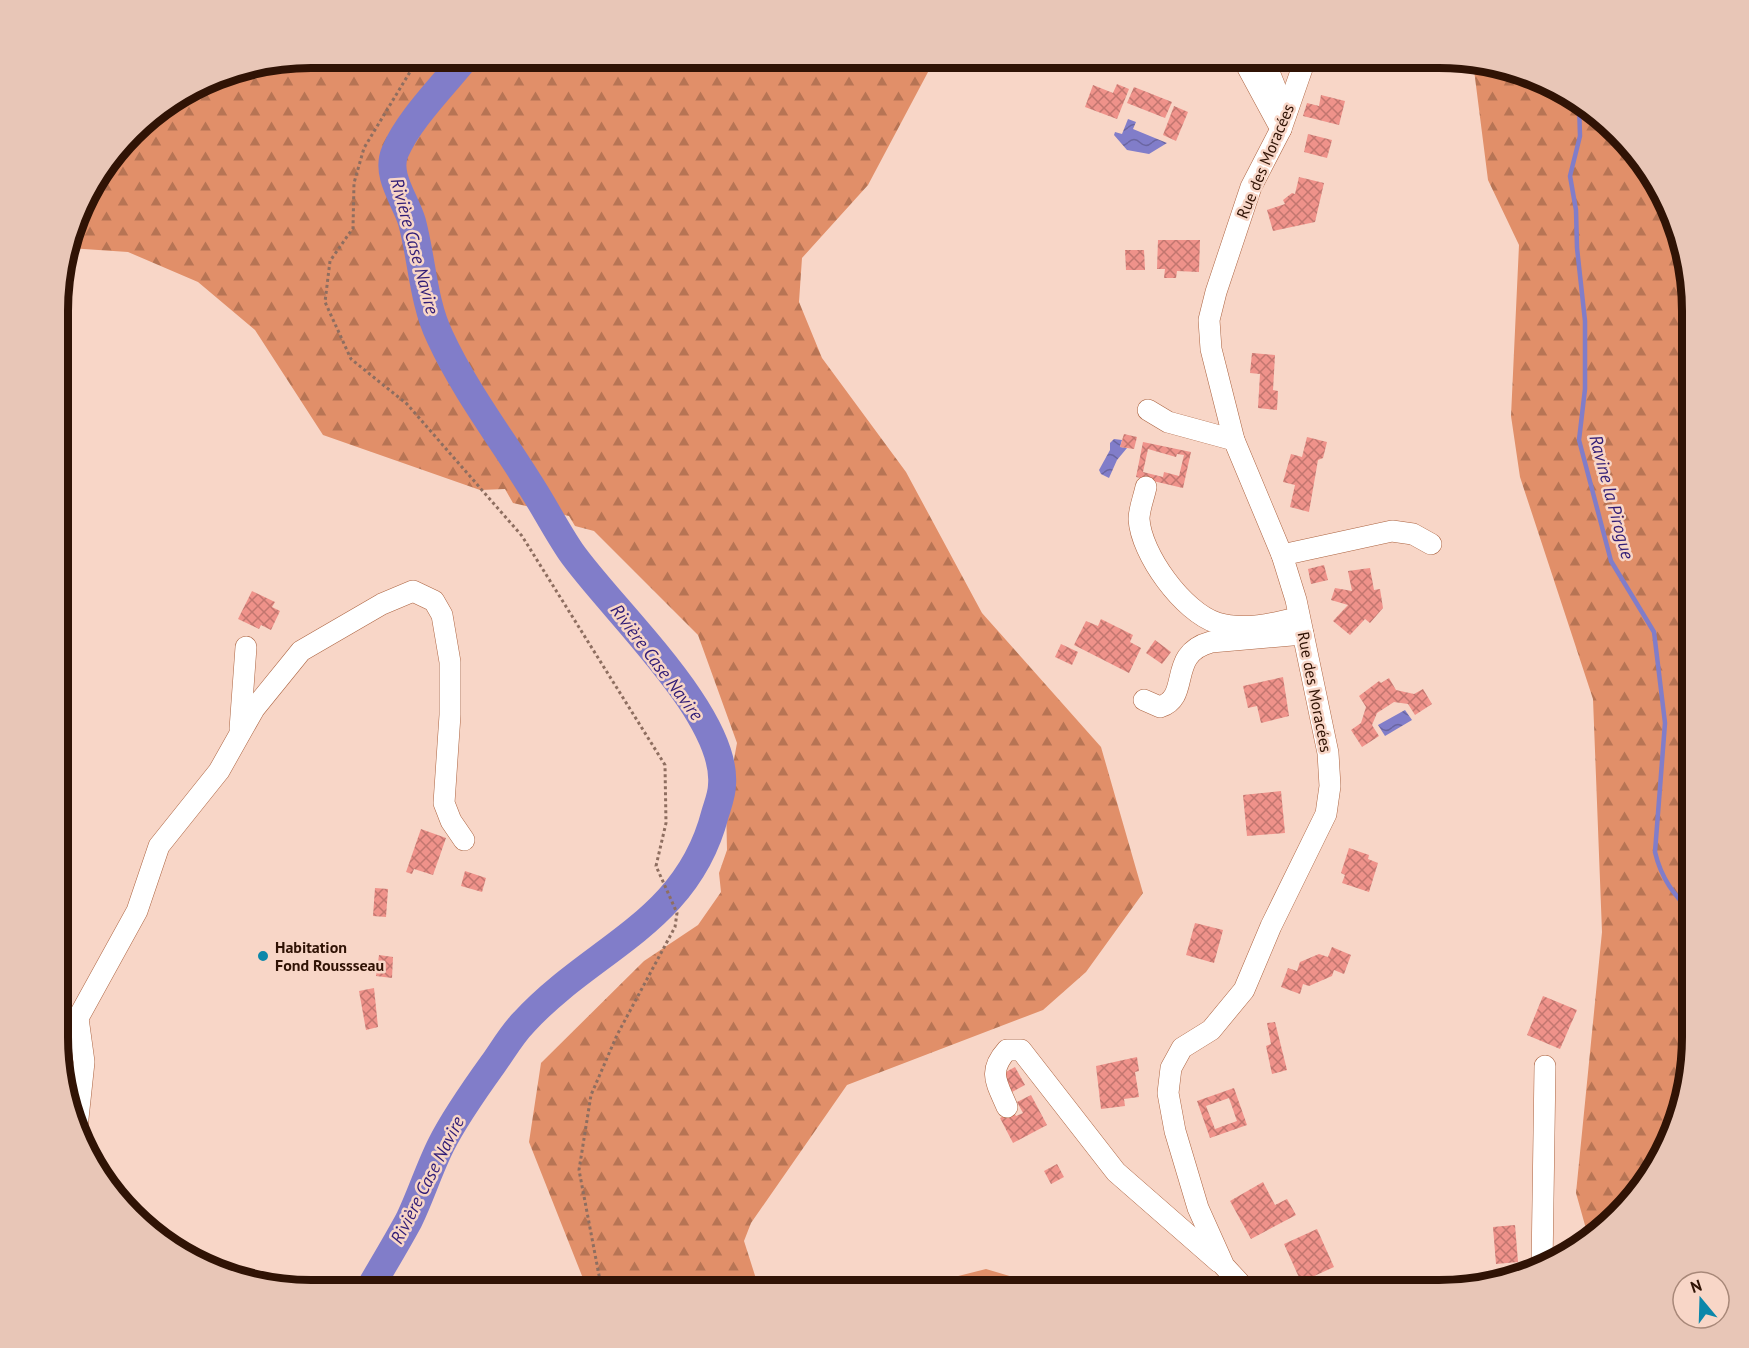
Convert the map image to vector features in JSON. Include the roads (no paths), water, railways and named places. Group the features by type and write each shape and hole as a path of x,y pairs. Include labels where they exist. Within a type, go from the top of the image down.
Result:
{"street":[{"path":"1248,68 1281,129"},
{"path":"1267,68 1275,87 1281,129"},
{"name":"Rue des Moracées","path":"1237,1280 1224,1266 1198,1208 1174,1131 1168,1093 1171,1068 1182,1048 1212,1030 1244,990 1271,926 1326,814 1330,786 1328,753 1301,626 1282,555 1234,440 1211,349 1209,320 1251,187 1281,129 1302,68"},
{"path":"1148,410 1168,422 1234,440"},
{"path":"1146,487 1139,518 1143,537 1159,570 1191,606 1214,622 1224,625 1301,626"},
{"path":"1282,555 1392,531 1413,534 1431,544"},
{"path":"79,1111 84,1062 78,1018 136,911 159,846 219,771 254,709 301,651 400,595 413,591 434,601 442,615 450,662 450,716 444,803 451,820 464,840"},
{"path":"1144,700 1160,707 1169,705 1175,697 1188,654 1197,646 1301,626"},
{"path":"240,733 246,647"},
{"path":"1007,1107 993,1075 998,1059 1007,1050 1021,1050 1116,1172 1224,1266"},
{"path":"1542,1257 1545,1066"}],"water":[{"path":"1128,119 1136,122 1133,129 1167,143 1149,154 1127,150 1114,135 1115,132 1122,134"},
{"path":"1114,439 1122,440 1120,447 1127,448 1117,460 1109,478 1101,474 1099,470 1110,450 1110,443"},
{"path":"1405,710 1412,720 1385,736 1378,725"}],"waterway":[{"name":"Rivière Case Navire","path":"374,1280 409,1220 447,1135 508,1042 551,996 635,931 683,882 702,851 722,788 719,757 707,727 664,664 571,552 471,393 449,356 434,324 412,222 394,179 393,161 395,152 409,127 457,68"},
{"name":"Ravine la Pirogue","path":"1579,112 1580,136 1570,176 1576,210 1577,248 1585,321 1585,389 1579,440 1611,561 1654,632 1665,723 1655,852 1669,886 1682,903"}],"place":[{"name":"Habitation Fond Roussseau","path":"263,956"}]}
